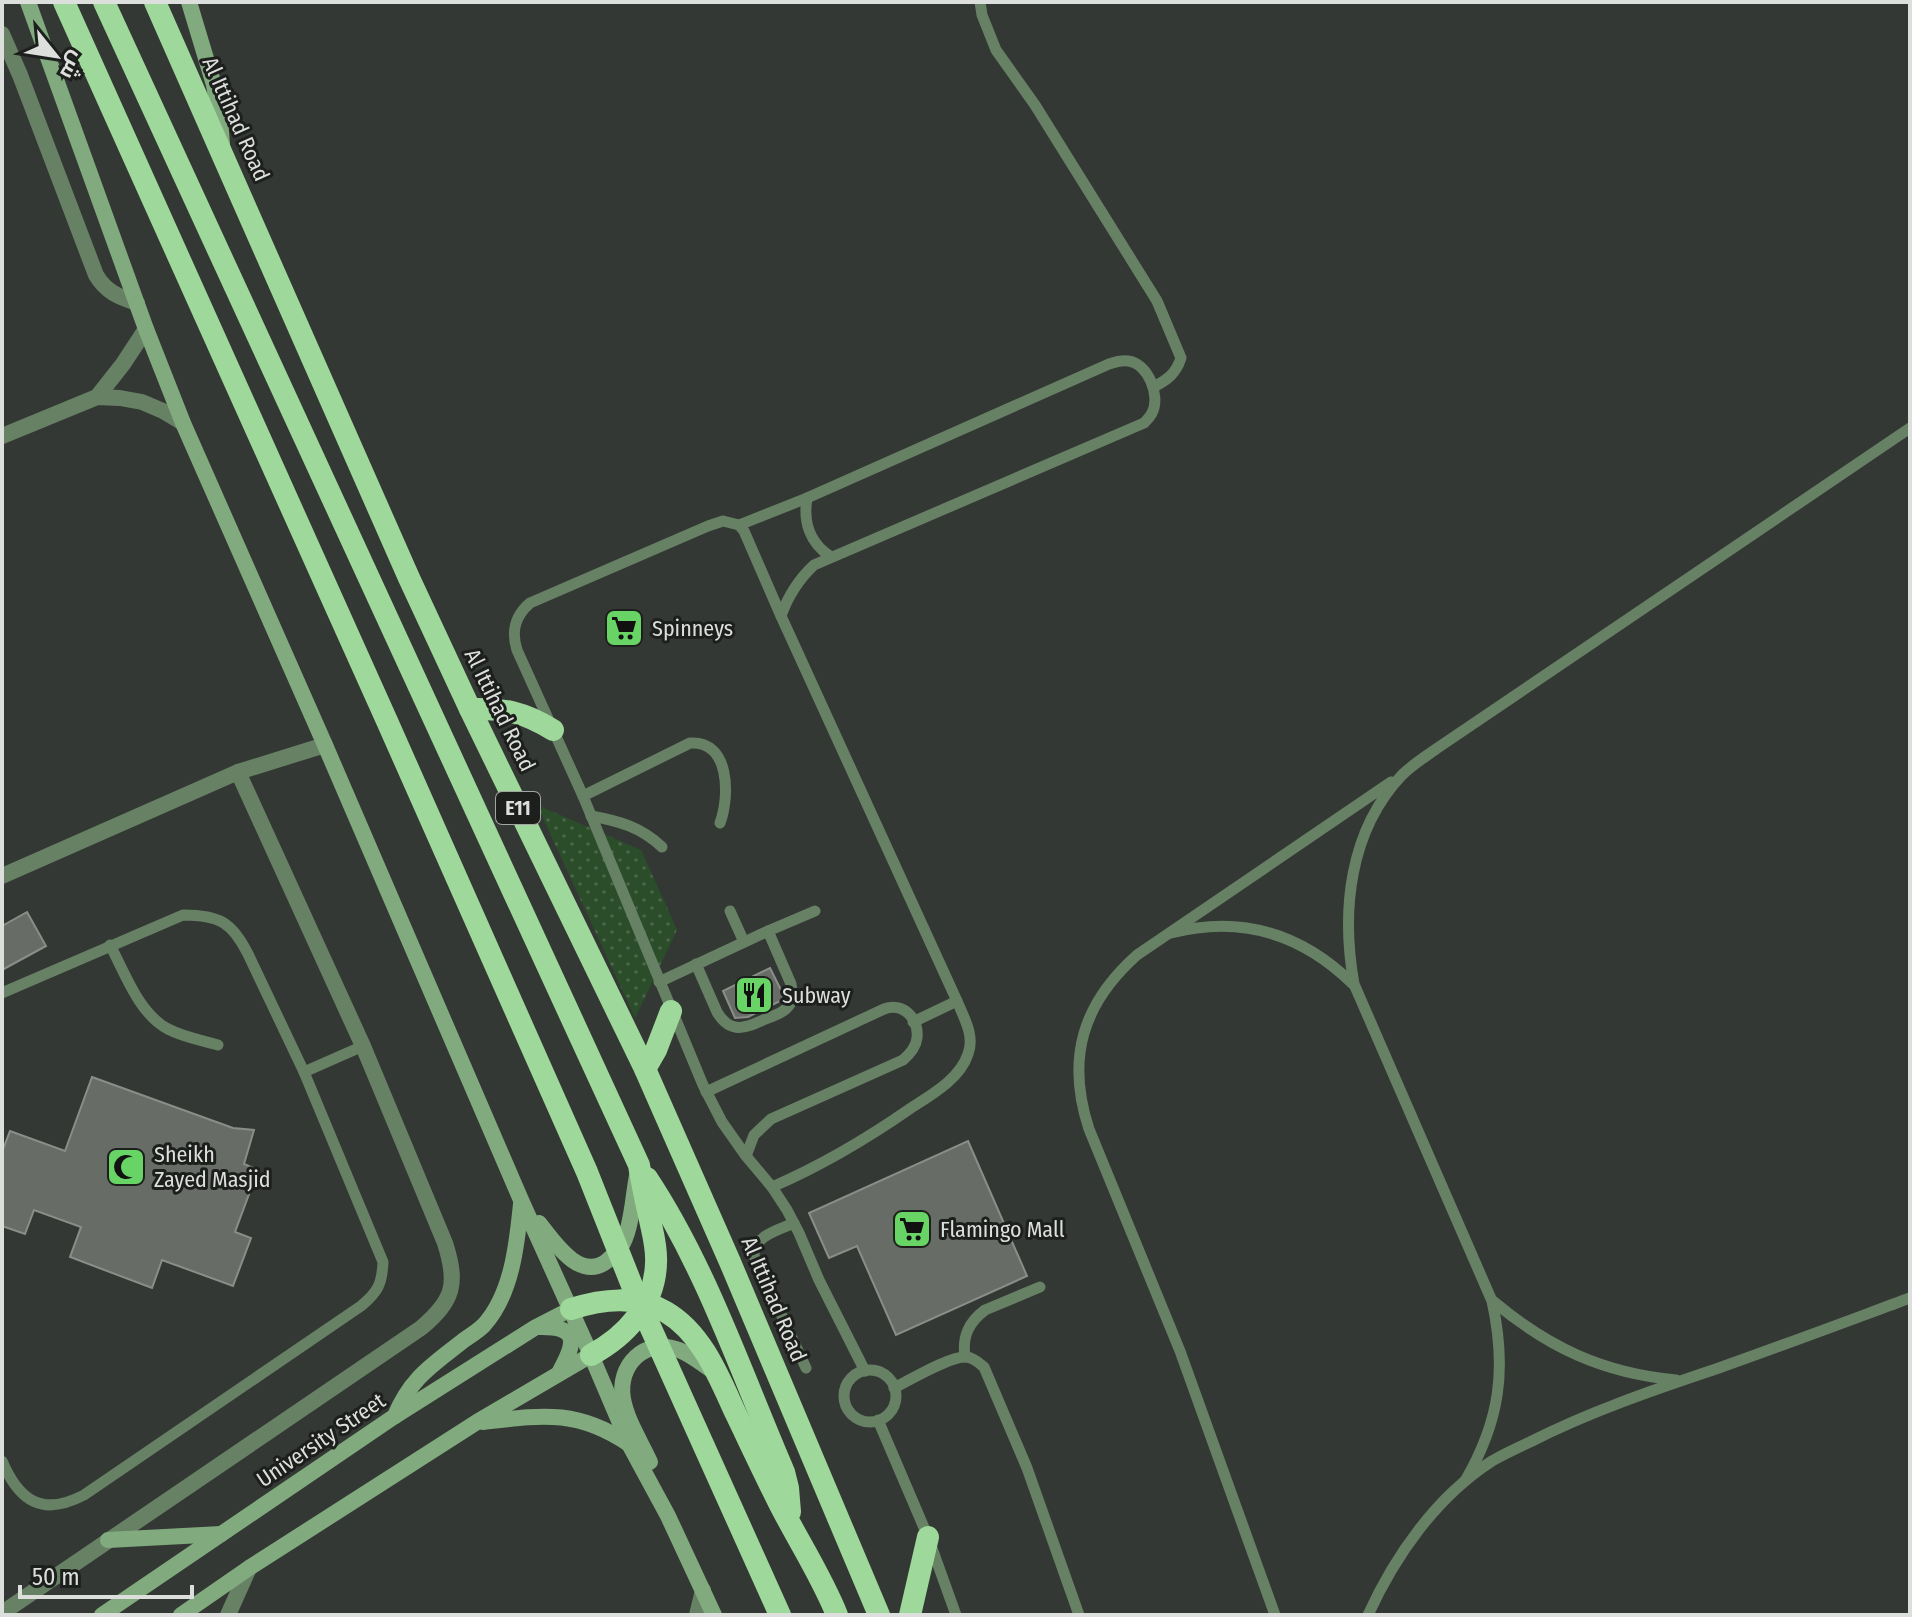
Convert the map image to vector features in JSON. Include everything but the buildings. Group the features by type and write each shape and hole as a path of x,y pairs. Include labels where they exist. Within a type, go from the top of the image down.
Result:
{"highway":[{"path":"64,2 539,1063 635,1293 780,1615"},
{"path":"104,2 639,1165 674,1220 720,1321 784,1472 790,1522"},
{"name":"Al Ittihad Road","path":"155,2 402,563 645,1069 879,1615"},
{"path":"470,709 513,711 534,718 553,730"},
{"path":"645,1069 671,1011"},
{"path":"591,1355 627,1330 646,1304 653,1286 657,1264 655,1243 639,1165"},
{"path":"571,1309 593,1302 615,1300 646,1304 667,1313 685,1326 717,1373 837,1615"},
{"path":"910,1615 928,1537"}],"main road":[{"path":"28,2 183,423 629,1444 668,1516 714,1615"},
{"path":"189,2 214,85 223,154"},
{"path":"521,1200 573,1262 583,1266 600,1266 623,1243 639,1165"},
{"path":"395,1416 410,1387 421,1374 483,1325 502,1296 515,1252 521,1200"},
{"name":"University Street","path":"102,1615 395,1416 536,1327 571,1309"},
{"path":"536,1327 555,1327 564,1330 570,1337 572,1346 559,1373"},
{"path":"668,1516 660,1486 627,1410 622,1379 630,1362 644,1350 662,1346 680,1351 717,1373"},
{"path":"181,1615 477,1422 591,1355"},
{"path":"477,1422 524,1417 569,1417 612,1433 629,1444"},
{"path":"108,1540 222,1533"}],"street":[{"path":"2,34 96,275 105,289 137,303"},
{"path":"97,397 146,329"},
{"path":"2,436 97,397 142,402 183,423"},
{"path":"2,876 238,772 325,745"},
{"path":"6,1606 421,1328 440,1312 451,1291 453,1266 445,1243 363,1046 238,772"},
{"path":"228,1615 249,1568"},
{"path":"697,1615 703,1590"}],"lane":[{"path":"980,2 996,50 1035,105 1157,301 1181,358 1176,371 1163,383 1153,387"},
{"path":"781,616 786,601 802,576 830,556 1144,423 1152,414 1155,403 1153,387 1140,365 1130,361 1109,364 807,498 739,525 723,521 708,526 530,603 517,619 514,640 583,796 706,1092 722,1122 772,1187 794,1223 865,1371"},
{"path":"1275,1615 1180,1351 1089,1129 1079,1090 1080,1048 1094,1006 1120,970 1163,936 1910,428"},
{"path":"807,498 805,510 810,533 815,543 830,556"},
{"path":"739,525 957,1001 970,1036 969,1054 957,1072 938,1089 841,1154 772,1187"},
{"path":"583,796 690,743 699,743 715,753 726,778 727,800 720,823"},
{"path":"1404,773 1383,798 1369,823 1352,879 1347,932 1354,984 1492,1301 1498,1327 1501,1354 1496,1408 1489,1433 1465,1481"},
{"path":"591,816 631,825 662,847"},
{"path":"730,911 744,942"},
{"path":"659,982 815,911"},
{"path":"2,993 183,915 204,915 223,922 239,936 304,1072 383,1262 382,1279 374,1295 67,1504 49,1505 32,1501 17,1489 2,1461"},
{"path":"1163,936 1214,926 1265,931 1314,951 1354,984"},
{"path":"696,964 717,1012 727,1024 743,1028 778,1014 786,1009 793,993 768,931"},
{"path":"110,945 150,1015 167,1029 218,1045"},
{"path":"913,1022 957,1001"},
{"path":"706,1092 892,1006 906,1010 917,1038 910,1054 903,1060 771,1119 754,1135 746,1156"},
{"path":"304,1072 363,1046"},
{"path":"794,1223 759,1240 754,1256 806,1368"},
{"path":"965,1357 964,1339 978,1315 1040,1287"},
{"path":"1368,1615 1397,1559 1418,1531 1465,1481 1493,1460 1601,1409 1910,1298"},
{"path":"1492,1301 1540,1337 1566,1352 1622,1372 1681,1380"},
{"path":"894,1388 954,1358 976,1360 984,1367 1027,1468 1079,1615"},
{"path":"875,1370 890,1380 894,1388 890,1411 878,1420 869,1422 854,1416 845,1402 844,1394 851,1378 857,1373 875,1370"},
{"path":"878,1420 928,1537 956,1615"}],"green space":[{"path":"537,805 641,850 677,930 635,1018"}],"place":[{"name":"Spinneys","path":"624,628"},
{"name":"Subway","path":"754,995"},
{"name":"Sheikh Zayed Masjid","path":"126,1167"},
{"name":"Flamingo Mall","path":"912,1229"}]}
